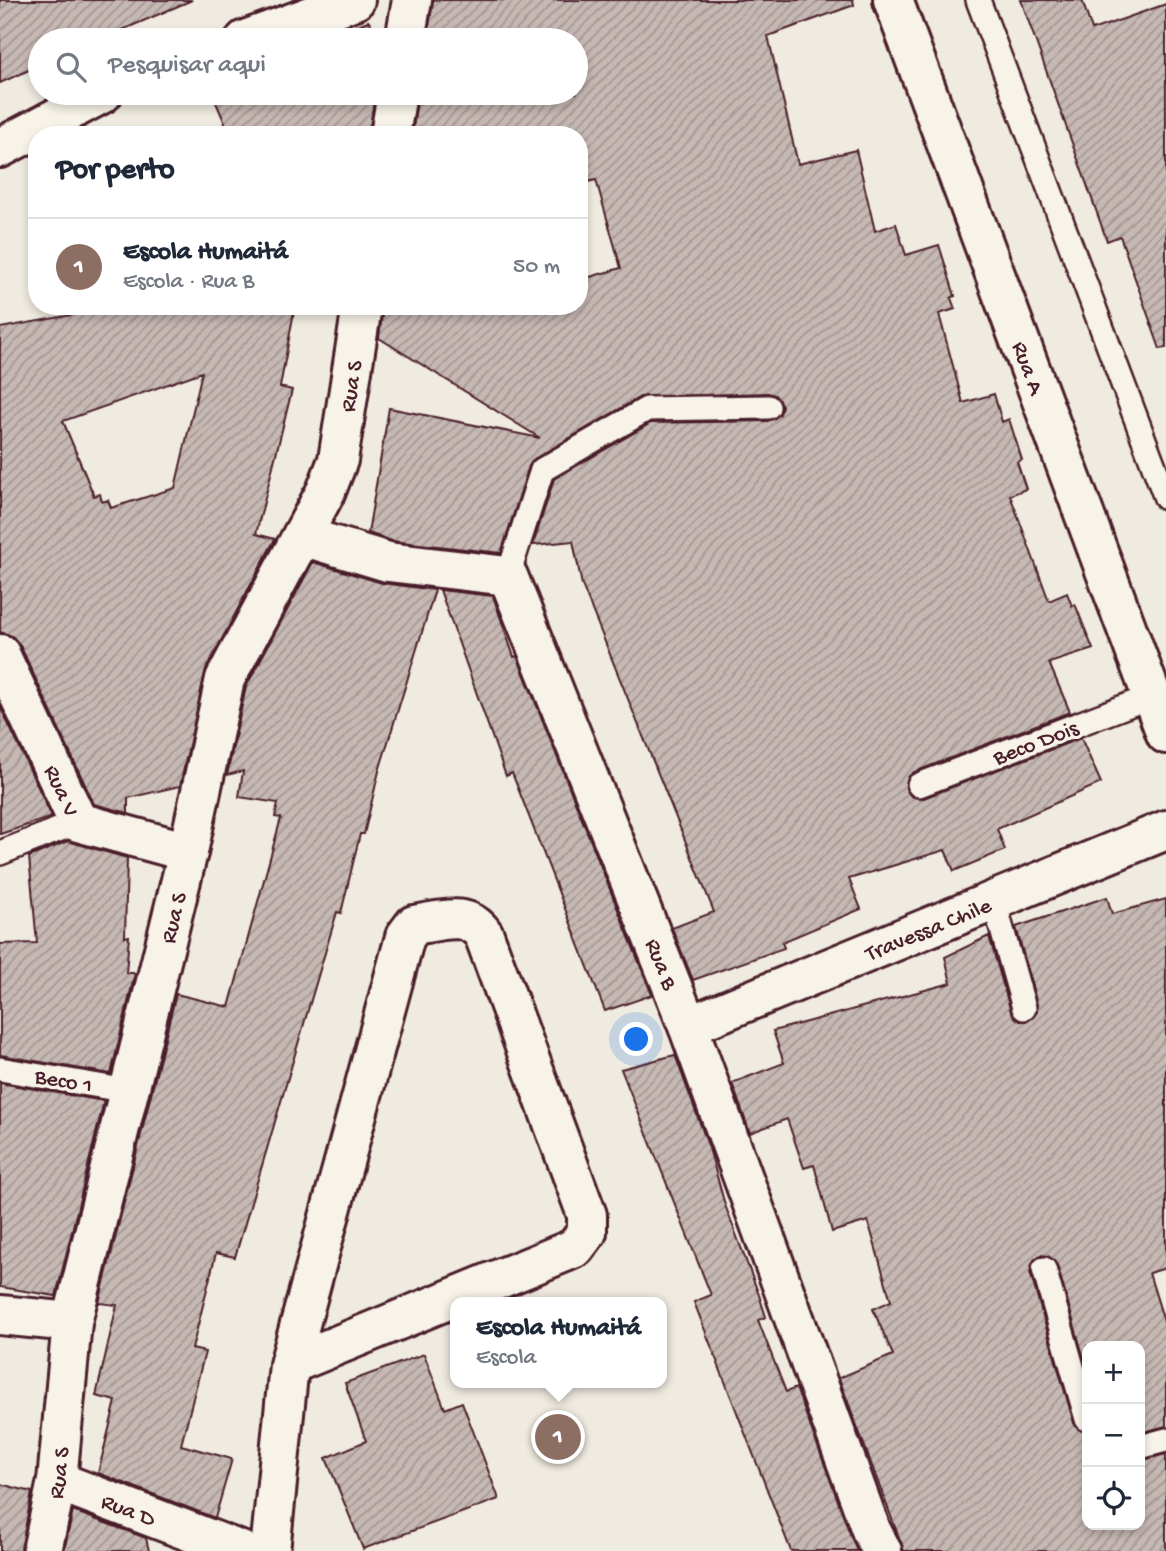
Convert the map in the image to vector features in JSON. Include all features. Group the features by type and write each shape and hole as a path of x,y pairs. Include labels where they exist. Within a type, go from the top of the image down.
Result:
{"street":[{"path":"278,28 355,0"},
{"path":"407,28 412,0"},
{"name":"Rua A","path":"893,0 1166,734"},
{"path":"41,126 81,105"},
{"path":"392,126 395,105"},
{"path":"0,148 28,133"},
{"name":"Rua S","path":"42,1551 57,1481 72,1322 188,852 225,678 326,491 338,460 361,315"},
{"path":"302,536 388,562 508,576"},
{"name":"Rua B","path":"508,576 688,1026 871,1530 882,1551"},
{"name":"Rua V","path":"0,654 78,822 188,852"},
{"name":"Travessa Chile","path":"688,1026 1166,830"},
{"path":"270,1551 289,1364 405,937 414,925 467,919 476,923 484,935 587,1215 587,1232 575,1248 454,1297"},
{"path":"289,1364 450,1299"},
{"path":"0,1315 72,1322"},
{"name":"Rua D","path":"57,1481 241,1551"}],"lane":[{"path":"978,0 1166,498"},
{"path":"508,576 542,470 648,409 768,407"},
{"name":"Beco Dois","path":"919,785 1152,696"},
{"path":"0,853 78,822"},
{"path":"994,901 1024,1008"},
{"name":"Beco 1","path":"0,1069 128,1091"},
{"path":"1044,1269 1083,1404"},
{"path":"1145,1446 1166,1440"}],"building":[{"path":"0,0 192,0 127,28 28,28 28,70 0,83"},
{"path":"433,0 853,0 854,5 768,36 798,164 856,150 875,231 896,224 906,255 939,245 955,296 951,298 955,309 939,314 963,403 994,394 1002,422 1009,419 1022,460 1017,462 1026,489 1010,495 1049,601 1067,593 1072,606 1075,604 1093,649 1049,663 1070,712 914,772 908,777 906,789 911,796 924,798 1081,738 1101,783 997,829 1005,850 954,871 945,850 849,879 861,909 782,942 784,948 693,980 672,928 714,912 582,585 573,541 533,545 554,479 651,423 768,421 780,414 782,406 775,395 768,393 640,397 534,459 529,466 501,553 392,541 368,533 389,408 540,438 379,338 382,315 588,315 588,277 621,268 596,180 588,182 588,126 413,126 416,105 588,105 588,28 429,28"},
{"path":"1021,0 1082,0 1092,30 1166,4 1166,348 1160,349 1120,236 1107,241"},
{"path":"368,21 374,28 350,28"},
{"path":"217,105 373,105 370,126 226,126"},
{"path":"72,315 293,315 280,387 292,390 256,534 275,539 206,669 180,786 128,798 128,813 94,804 20,645 12,636 0,632 0,328","holes":["202,372 175,488 111,508 108,500 102,502 100,494 94,496 63,421"]},
{"path":"313,562 382,583 435,590 379,771 364,834 360,834 341,913 337,912 235,1257 216,1253 192,1349 205,1352 181,1445 232,1459 215,1518 98,1473 116,1401 96,1396 117,1305 99,1303 176,994 229,1007 281,818 275,817 278,803 239,797 243,771 227,775 246,687"},
{"path":"440,590 493,596 514,657 517,656 652,995 605,1011 512,773 506,776"},
{"path":"0,706 52,817 0,834"},
{"path":"68,841 127,858 125,937 129,936 126,973 135,973 111,1074 0,1055 0,944 37,943 29,857"},
{"path":"1107,897 1112,914 1166,899 1166,1268 1149,1273 1166,1328 1166,1426 1145,1432 1145,1341 1082,1341 1082,1352 1057,1265 1048,1256 1041,1255 1034,1260 1030,1272 1074,1423 1082,1431 1082,1530 1145,1530 1145,1460 1166,1454 1166,1551 904,1551 839,1378 893,1355 873,1309 891,1301 868,1221 832,1232 814,1165 804,1168 787,1119 750,1133 732,1083 784,1063 773,1031 951,983 945,957 989,936 1011,1012 1020,1021 1028,1021 1037,1012 1037,1004 1016,927"},
{"path":"675,1055 766,1317 758,1320 786,1392 796,1388 857,1551 791,1551 694,1302 711,1295 621,1069"},
{"path":"0,1083 104,1101 56,1296 0,1287"},
{"path":"424,1354 445,1409 462,1402 499,1499 363,1549 326,1458 366,1441 345,1383"},
{"path":"0,1484 32,1492 21,1551 0,1551"},
{"path":"73,1511 146,1538 149,1551 64,1551"}],"place":[{"name":"Escola Humaitá","path":"558,1437"}]}
